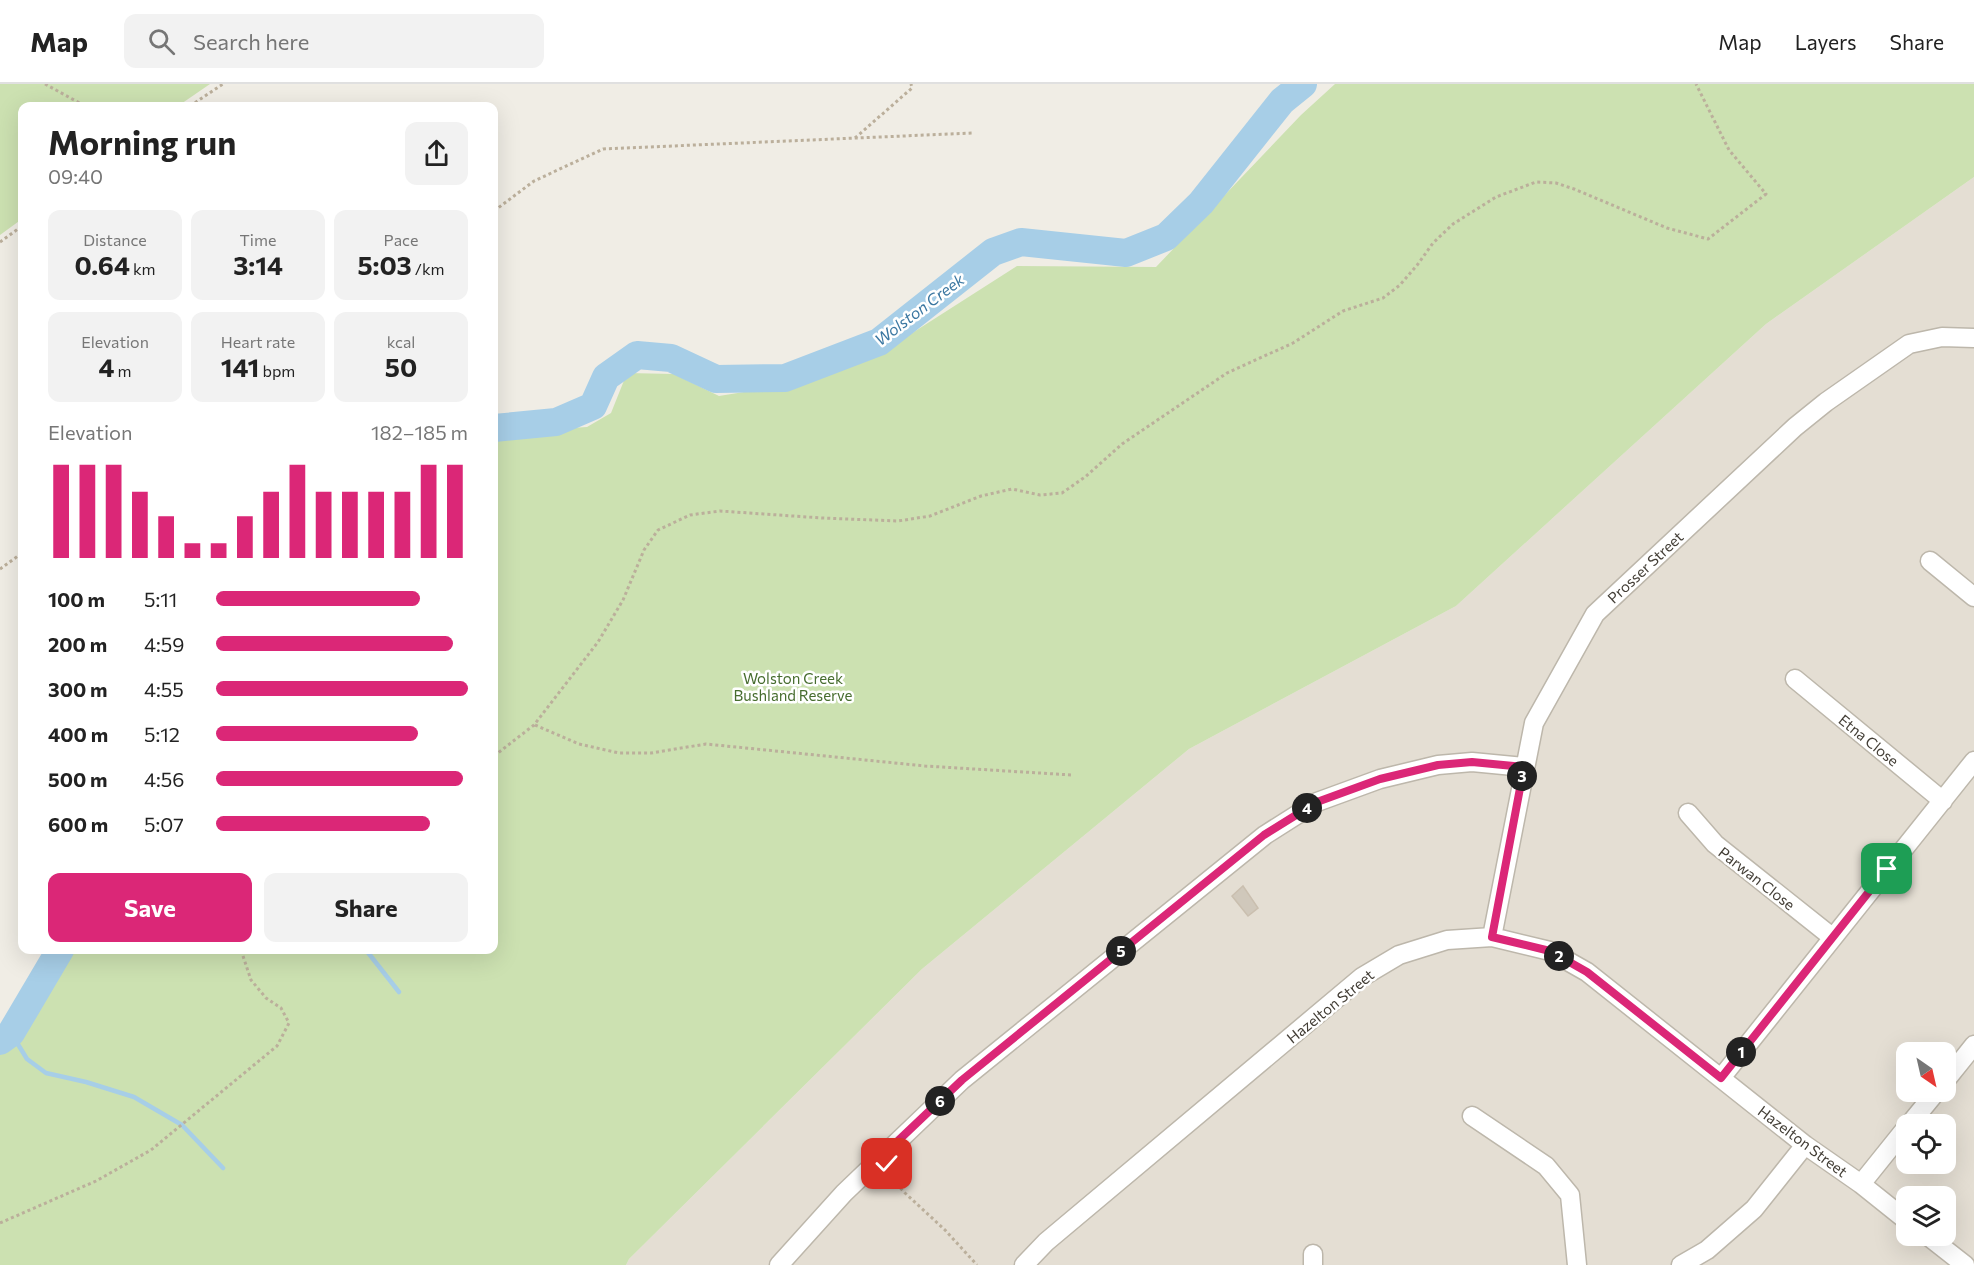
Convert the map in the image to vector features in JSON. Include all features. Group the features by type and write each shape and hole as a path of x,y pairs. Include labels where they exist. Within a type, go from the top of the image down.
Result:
{"street":[{"name":"Prosser Street","path":"1492,937 1534,723 1595,614 1796,427 1826,402 1909,344 1942,337 1974,339"},
{"path":"1930,561 1974,597"},
{"name":"Etna Close","path":"1795,679 1942,801"},
{"path":"1721,1078 1974,761"},
{"path":"779,1265 844,1193 962,1080 1264,835 1317,802 1380,779 1438,765 1472,762 1524,767"},
{"name":"Parwan Close","path":"1688,813 1715,844 1832,937"},
{"name":"Hazelton Street","path":"1024,1265 1046,1242 1362,977 1400,955 1447,940 1492,937 1550,951 1587,972 1805,1145 1896,1212"},
{"path":"1956,1068 1974,1045"},
{"path":"1918,1114 1928,1102"},
{"path":"1472,1116 1546,1166 1570,1195 1577,1265"},
{"path":"1861,1184 1896,1141"},
{"path":"1681,1265 1713,1258 1805,1145"},
{"path":"1941,1246 1965,1265"}],"path":[{"path":"45,84 78,102"},
{"path":"196,102 223,84"},
{"path":"854,139 912,88 911,84"},
{"path":"498,753 534,725 598,642 623,600 644,550 658,530 690,515 720,511 822,519 898,521 930,516 981,496 1012,489 1040,495 1062,493 1085,477 1122,444 1227,373 1293,343 1342,311 1383,298 1400,285 1433,243 1454,224 1496,197 1536,182 1556,183 1667,228 1708,239 1766,194 1729,150 1696,84"},
{"path":"498,207 534,181 603,149 972,133"},
{"path":"0,243 18,229"},
{"path":"0,569 18,556"},
{"path":"534,725 579,744 619,753 651,753 706,744 925,766 1072,775"},
{"path":"0,1223 96,1181 151,1150 277,1046 289,1023 281,1008 266,998 251,980 242,954"},
{"path":"882,1156 889,1169 888,1176 945,1230 976,1265"}],"shaded area":[{"path":"1974,177 1974,1265 626,1265 629,1259 922,969 1189,749 1456,606 1766,324"}],"green space":[{"path":"0,84 210,84 184,102 18,102 18,222 0,235"},
{"name":"Wolston Creek Bushland Reserve","path":"1335,84 1974,84 1974,177 1766,324 1456,606 1189,749 922,969 629,1259 626,1265 0,1265 0,1053 21,1038 69,954 498,954 498,433 587,427 611,413 627,373 674,374 719,396 782,386 895,344 1017,266 1156,267 1301,115"}],"building":[{"path":"1243,886 1258,908 1248,916 1232,896"}],"waterway":[{"name":"Wolston Creek","path":"498,428 556,422 593,406 606,377 637,355 671,358 716,379 785,378 879,342 993,252 1021,242 1126,253 1166,237 1201,203 1282,101 1303,84"},
{"name":"Wolston Creek","path":"0,1041 11,1033 58,954"},
{"path":"369,954 399,992"},
{"path":"11,1033 27,1059 46,1073 86,1082 134,1097 182,1125 223,1168"}],"route":[{"path":"887,1164 882,1156 962,1080 1264,835 1317,802 1380,779 1438,765 1472,762 1524,767 1492,937 1550,951 1587,972 1721,1078 1887,869"}]}
